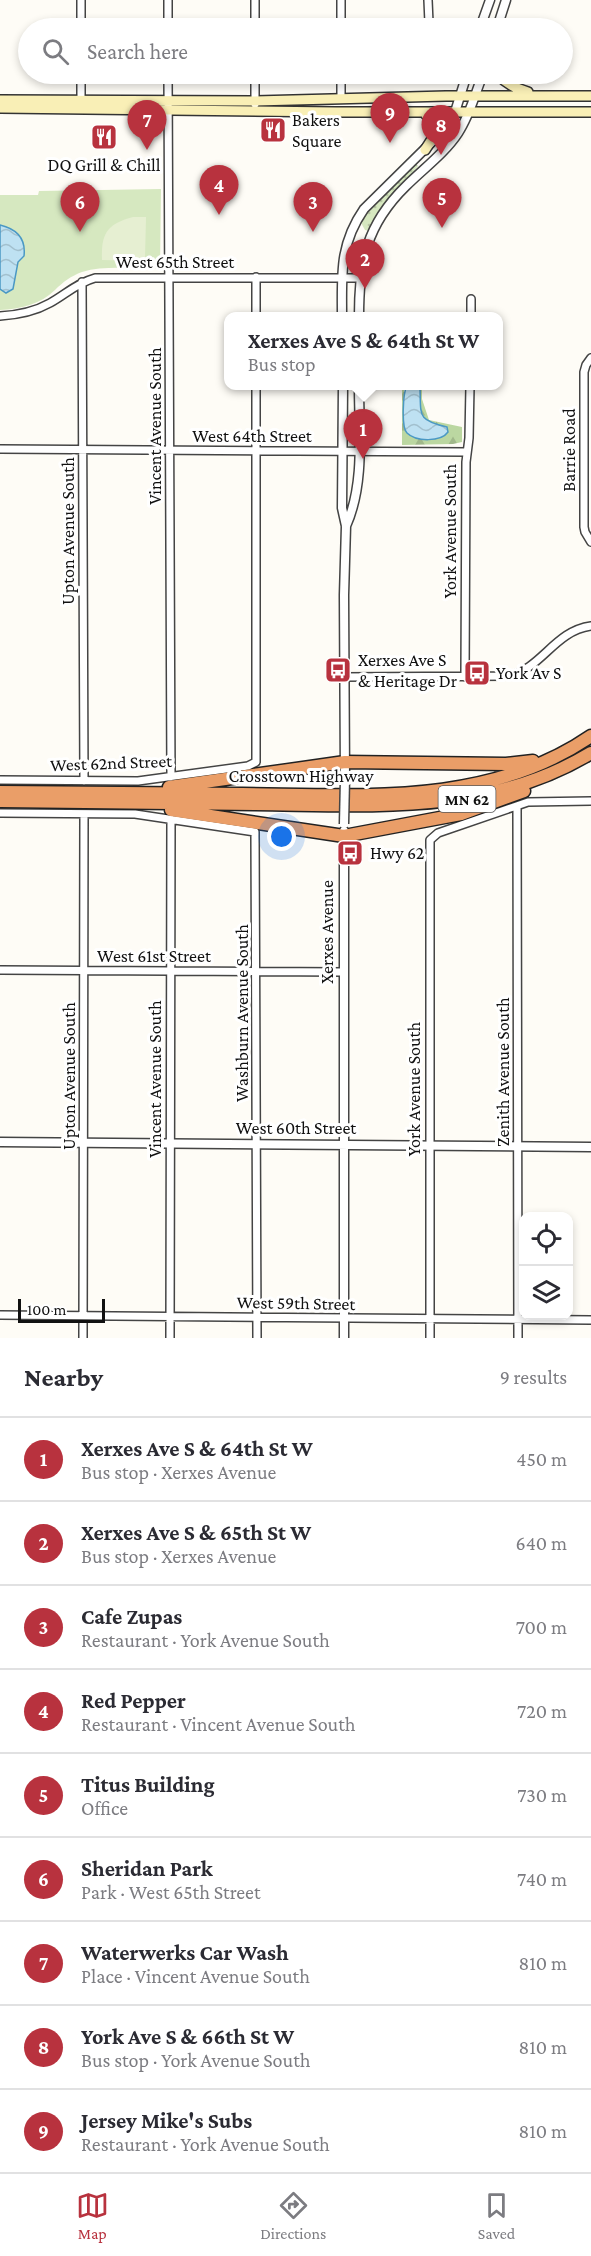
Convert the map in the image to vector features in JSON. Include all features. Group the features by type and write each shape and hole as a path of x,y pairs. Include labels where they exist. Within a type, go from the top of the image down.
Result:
{"highway":[{"name":"Crosstown Highway","path":"0,801 420,793 448,790 490,781 546,760 591,736"},
{"path":"108,798 189,812 344,830 461,814 531,788 564,771 586,756"},
{"name":"Crosstown Highway","path":"0,792 108,798 346,805 432,804 502,791 543,776 586,756"},
{"path":"108,798 345,762 506,764 546,760"}],"main road":[{"path":"508,84 542,96"},
{"path":"0,100 81,104 255,105 341,99 591,96"},
{"path":"291,111 304,106 337,105 341,99"},
{"path":"0,108 81,104"},
{"path":"255,105 291,111 591,112"},
{"path":"391,112 436,118 439,124 438,132 422,153"}],"street":[{"path":"81,0 81,18"},
{"path":"168,0 168,18"},
{"path":"255,0 255,18"},
{"path":"341,0 341,18"},
{"path":"428,0 429,18"},
{"path":"484,18 490,0"},
{"path":"500,18 505,3"},
{"path":"81,84 81,104"},
{"name":"Vincent Avenue South","path":"168,84 171,777"},
{"path":"255,84 255,105"},
{"path":"341,84 341,99"},
{"path":"342,312 344,250 354,224 364,209 448,126 464,84"},
{"path":"358,312 359,278 363,255 374,228 385,210 404,188 452,141 469,112 480,84"},
{"name":"West 65th Street","path":"0,316 36,310 51,303 82,282 109,276 359,278"},
{"path":"256,277 256,312"},
{"name":"Upton Avenue South","path":"82,282 84,781"},
{"path":"471,299 471,312"},
{"name":"Barrie Road","path":"591,358 585,365 585,532 591,542"},
{"path":"256,390 256,451"},
{"name":"Xerxes Avenue","path":"343,390 342,508 346,526 344,595 344,1338"},
{"name":"Xerxes Avenue","path":"346,526 353,510 359,451 359,390"},
{"name":"York Avenue South","path":"465,677 470,390"},
{"name":"West 64th Street","path":"0,449 467,452"},
{"name":"West 62nd Street","path":"0,780 138,781 248,766 256,762 256,451"},
{"path":"344,677 500,677 516,675 530,666 562,637 581,627 591,626"},
{"path":"517,806 542,801 591,801"},
{"name":"York Avenue South","path":"430,1338 430,840 438,833 517,806"},
{"name":"Zenith Avenue South","path":"517,806 518,1338"},
{"path":"0,813 135,814 171,819"},
{"name":"Upton Avenue South","path":"83,1338 84,814"},
{"name":"Vincent Avenue South","path":"170,1338 171,819"},
{"name":"Washburn Avenue South","path":"171,819 255,832 257,1338"},
{"name":"West 61st Street","path":"0,970 344,972"},
{"name":"West 60th Street","path":"0,1142 591,1147"},
{"name":"West 59th Street","path":"0,1315 591,1320"}],"green space":[{"path":"415,163 418,166 391,197 369,231 365,230 360,221 366,212"},
{"path":"161,189 160,269 111,268 82,272 74,275 37,302 0,310 0,195 38,195 39,191"},
{"path":"133,217 146,217 145,257 141,261 102,260 103,243 107,231 117,223"},
{"path":"402,390 404,390 405,430 447,427 430,422 423,415 420,390 422,390 422,399 429,420 462,427 462,442 402,445"}],"water":[{"path":"0,225 16,232 22,240 24,250 24,256 18,262 13,289 6,293 0,289"},
{"path":"406,390 420,390 423,415 430,422 447,427 448,432 434,439 416,438 407,433 404,424"}],"place":[{"name":"Bakers Square","path":"273,130"},
{"name":"DQ Grill & Chill","path":"104,137"},
{"name":"Jersey Mike's Subs","path":"390,143"},
{"name":"Waterwerks Car Wash","path":"147,150"},
{"name":"York Ave S & 66th St W","path":"441,155"},
{"name":"Red Pepper","path":"219,215"},
{"name":"Titus Building","path":"442,228"},
{"name":"Sheridan Park","path":"80,232"},
{"name":"Cafe Zupas","path":"313,232"},
{"name":"Xerxes Ave S & 65th St W","path":"365,289"},
{"name":"Xerxes Ave S & 64th St W","path":"363,459"},
{"name":"Xerxes Ave S & Heritage Dr","path":"338,670"},
{"name":"York Av S","path":"477,673"},
{"name":"Hwy 62","path":"350,853"}]}
